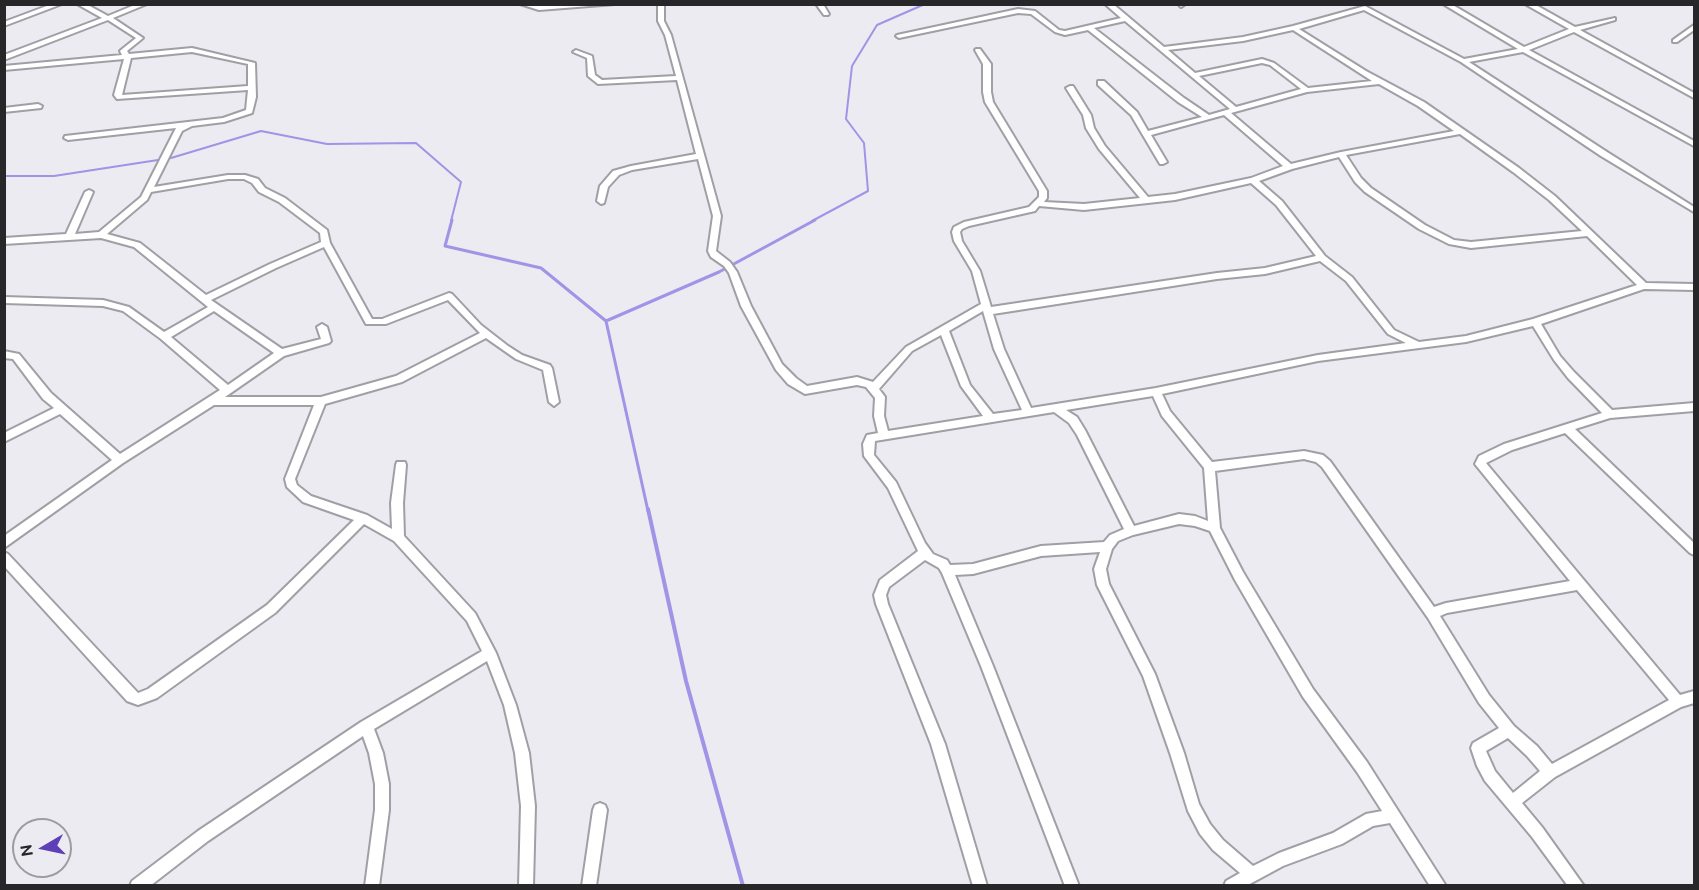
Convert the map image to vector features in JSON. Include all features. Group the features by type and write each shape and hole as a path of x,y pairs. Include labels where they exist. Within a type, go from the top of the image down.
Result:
{"street":[{"path":"4,24 59,4"},
{"path":"80,4 140,38 124,50 128,57"},
{"path":"4,58 144,4"},
{"path":"523,4 539,8 612,4"},
{"path":"660,4 661,21 668,35 717,216 712,251 733,272 746,306 779,367 802,389 857,381 874,388 880,397 879,416 884,435"},
{"path":"819,4 826,14"},
{"path":"1108,4 1235,110"},
{"path":"1446,4 1524,50 1695,144"},
{"path":"1528,4 1695,96"},
{"path":"1163,49 1250,38 1294,28 1363,6 1463,61 1604,154 1695,210"},
{"path":"899,36 1018,11 1033,12 1060,32 1090,28 1126,19"},
{"path":"1463,61 1524,50 1573,30 1613,19"},
{"path":"1675,41 1695,27"},
{"path":"1090,28 1181,100 1206,116"},
{"path":"1294,28 1379,82 1421,104 1552,198 1644,286"},
{"path":"5,68 198,50 246,61 251,63 253,68 251,107 243,115 190,124 68,138"},
{"path":"978,50 987,64 989,102 1043,191 1043,198 1040,204 1032,209 958,227 956,232 958,241 976,271 999,349 1028,412"},
{"path":"576,52 590,57 592,76 601,82 680,78"},
{"path":"128,57 118,95 120,97 252,88"},
{"path":"1195,75 1262,61 1272,63 1306,90"},
{"path":"1146,134 1306,90 1379,82"},
{"path":"1101,83 1134,114 1163,162"},
{"path":"1070,88 1087,115 1090,128 1102,147 1145,199"},
{"path":"4,110 38,106"},
{"path":"1225,112 1289,167"},
{"path":"101,235 137,205 150,190 179,130 190,124"},
{"path":"1040,204 1084,207 1175,197 1253,180 1289,167 1341,154 1460,132"},
{"path":"1341,154 1358,180 1368,190 1422,227 1452,242 1471,245 1589,233"},
{"path":"601,201 604,186 616,173 631,168 701,156"},
{"path":"150,190 217,178 250,179 258,183 262,190 282,200 324,232 326,243 369,322 383,322 449,296 486,334 519,357 547,368 554,402"},
{"path":"1253,180 1285,210 1322,258 1349,279 1391,332 1419,346"},
{"path":"69,237 89,192"},
{"path":"4,241 101,235 137,245 214,307 281,353"},
{"path":"206,299 326,243"},
{"path":"874,388 909,349 988,308 1217,276 1265,272 1322,258"},
{"path":"1072,885 992,676 947,570 925,553 892,485 869,456 868,444 871,438 1156,392 1318,358 1466,339 1535,322 1644,286 1695,287"},
{"path":"4,300 61,300 114,305 126,309 164,337 228,391"},
{"path":"164,337 214,307"},
{"path":"1535,322 1557,358 1610,414"},
{"path":"4,543 119,460 228,391 281,353 326,341 322,327"},
{"path":"944,331 966,387 990,418"},
{"path":"212,401 321,401 399,379 434,363 486,334"},
{"path":"4,354 16,356 47,396 119,460"},
{"path":"1156,392 1166,413 1209,466 1214,528 1290,664 1439,885"},
{"path":"321,401 290,479 291,487 307,499 363,518 398,538 471,617 490,653 510,705 522,753 528,806 526,885"},
{"path":"1678,702 1480,464 1483,459 1496,452 1610,414 1695,407"},
{"path":"1055,408 1073,420 1131,531"},
{"path":"4,438 61,409"},
{"path":"1568,429 1695,550"},
{"path":"1209,466 1305,455 1319,458 1326,464 1431,614 1468,676 1509,730 1551,772"},
{"path":"398,538 397,504 401,465"},
{"path":"4,557 132,697 138,699 152,694 271,609 363,518"},
{"path":"1214,528 1195,521 1179,519 1131,531 1114,538 1107,547 1101,569 1103,585 1149,674 1193,806 1211,837 1251,874"},
{"path":"947,570 973,569 1041,551 1107,547"},
{"path":"925,553 884,584 880,595 938,744 980,885"},
{"path":"1431,614 1446,609 1581,584"},
{"path":"137,885 203,836 366,726 490,653"},
{"path":"1513,802 1551,772 1678,702 1695,697"},
{"path":"366,726 376,753 382,784 382,810 372,885"},
{"path":"1509,730 1478,748 1491,776 1577,885"},
{"path":"589,885 600,810"},
{"path":"1231,885 1279,860 1337,839 1371,819 1393,816"}],"waterway":[{"path":"812,221 868,191 864,143 846,119 852,66 877,25 925,4"},
{"path":"4,176 54,176 171,158 261,131 327,144 416,143 461,182 451,221"},
{"path":"452,220 445,246 541,268 606,321"},
{"path":"606,321 719,272 815,220"},
{"path":"606,321 648,511"},
{"path":"648,509 686,681 743,886"}]}
